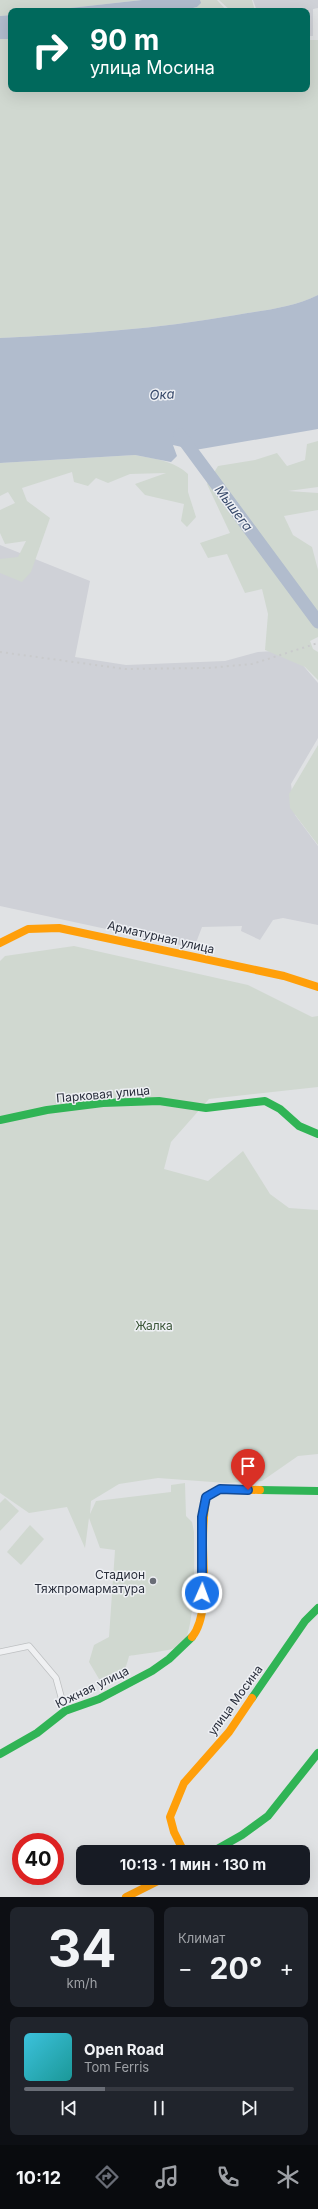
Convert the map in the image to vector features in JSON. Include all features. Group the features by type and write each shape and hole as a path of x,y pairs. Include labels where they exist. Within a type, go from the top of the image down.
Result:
{"street":[{"name":"Арматурная улица","path":"0,943 28,929 59,928 95,934 284,976 318,987"},
{"name":"Парковая улица","path":"0,1120 23,1114 88,1105 144,1101 196,1105 206,1108 265,1101 280,1109 299,1126 318,1134"},
{"name":"Южная улица","path":"0,1754 37,1733 65,1711 86,1704 128,1685 166,1661 185,1646 195,1633 200,1621 203,1579 202,1517 206,1497 220,1489 318,1491"},
{"name":"улица Мосина","path":"180,1845 174,1832 170,1817 184,1783 229,1732 305,1621 318,1608"},
{"path":"0,1652 29,1646 56,1678 65,1711"},
{"path":"224,1845 242,1835 268,1816 318,1753"},
{"path":"126,1897 150,1885"}],"shaded area":[{"path":"253,0 318,0 318,8 313,9 313,36 310,36 310,8 256,8"},
{"path":"0,545 90,581 75,657 126,665 225,661 258,652 290,650 318,683 318,738 291,784 295,815 318,846 318,925 283,918 273,920 260,940 241,931 242,926 202,927 194,948 0,906"}],"green space":[{"path":"0,0 142,0 70,8 8,8 8,15 0,16"},
{"path":"200,0 217,0 224,8 193,8 197,7"},
{"path":"219,0 252,0 254,8 228,8"},
{"path":"0,39 8,39 8,92 310,92 310,40 318,40 318,295 298,303 278,308 207,320 89,333 0,338"},
{"path":"318,441 318,487 288,491 318,493 318,510 284,516 293,535 312,547 318,570 318,637 310,641 313,649 318,652 318,680 305,667 265,650 268,614 262,589 245,593 227,554 208,558 200,543 230,533 207,484 218,466 255,460 277,453 287,466 305,460 307,444"},
{"path":"135,455 170,463 188,474 188,492 196,517 187,527 181,521 184,504 145,495 135,484 166,473 130,474 108,483 96,478 88,486 74,482 72,472 22,488 27,501 50,518 31,572 22,582 0,573 0,559 18,557 26,541 5,544 0,533 0,510 15,503 8,492 0,496 0,463"},
{"path":"318,745 318,845 290,808 289,794"},
{"name":"Жалка","path":"74,946 248,985 312,1017 318,1016 318,1087 209,1099 171,1142 164,1169 208,1181 243,1151 270,1194 289,1208 318,1210 318,1454 298,1456 262,1481 226,1483 158,1478 119,1484 91,1501 90,1514 96,1501 171,1492 171,1485 185,1483 186,1516 192,1522 194,1532 192,1611 185,1639 180,1646 176,1648 129,1656 122,1673 106,1682 99,1679 89,1662 94,1645 109,1637 115,1550 100,1548 89,1518 85,1548 67,1507 29,1513 0,1493 0,961 5,956"},
{"path":"5,1498 19,1511 0,1531 0,1503"},
{"path":"30,1525 44,1539 21,1565 7,1552"}],"water":[{"path":"142,0 200,0 201,3 197,7 193,8 70,8"},
{"path":"8,15 8,39 0,39 0,16"},
{"name":"Ока","path":"318,295 318,429 195,450 173,445 177,456 171,462 135,455 0,463 0,338 89,333 207,320 278,308 298,303"}],"waterway":[{"name":"Мышега","path":"180,435 318,622"}],"railway":[{"path":"0,652 125,669 208,668 252,664 318,643"}],"traffic: fast":[{"path":"0,1120 47,1110 103,1103 159,1101 206,1108 265,1101 280,1109 299,1126 318,1134"},
{"path":"260,1490 318,1491"},
{"path":"252,1698 305,1621 318,1608"},
{"path":"0,1754 37,1733 65,1711 99,1699 152,1671 169,1659 192,1637"},
{"path":"224,1845 242,1835 268,1816 318,1753"}],"traffic: slow":[{"path":"0,943 28,929 59,928 284,976 318,987"},
{"path":"192,1637 201,1617 203,1605 203,1532 206,1497 220,1489 260,1490"},
{"path":"180,1845 174,1832 170,1817 184,1783 229,1732 252,1698"},
{"path":"126,1897 150,1885"}],"place":[{"name":"Стадион Тяжпромарматура","path":"153,1581"}],"route":[{"path":"202,1593 202,1517 206,1497 220,1489 248,1490"}]}
